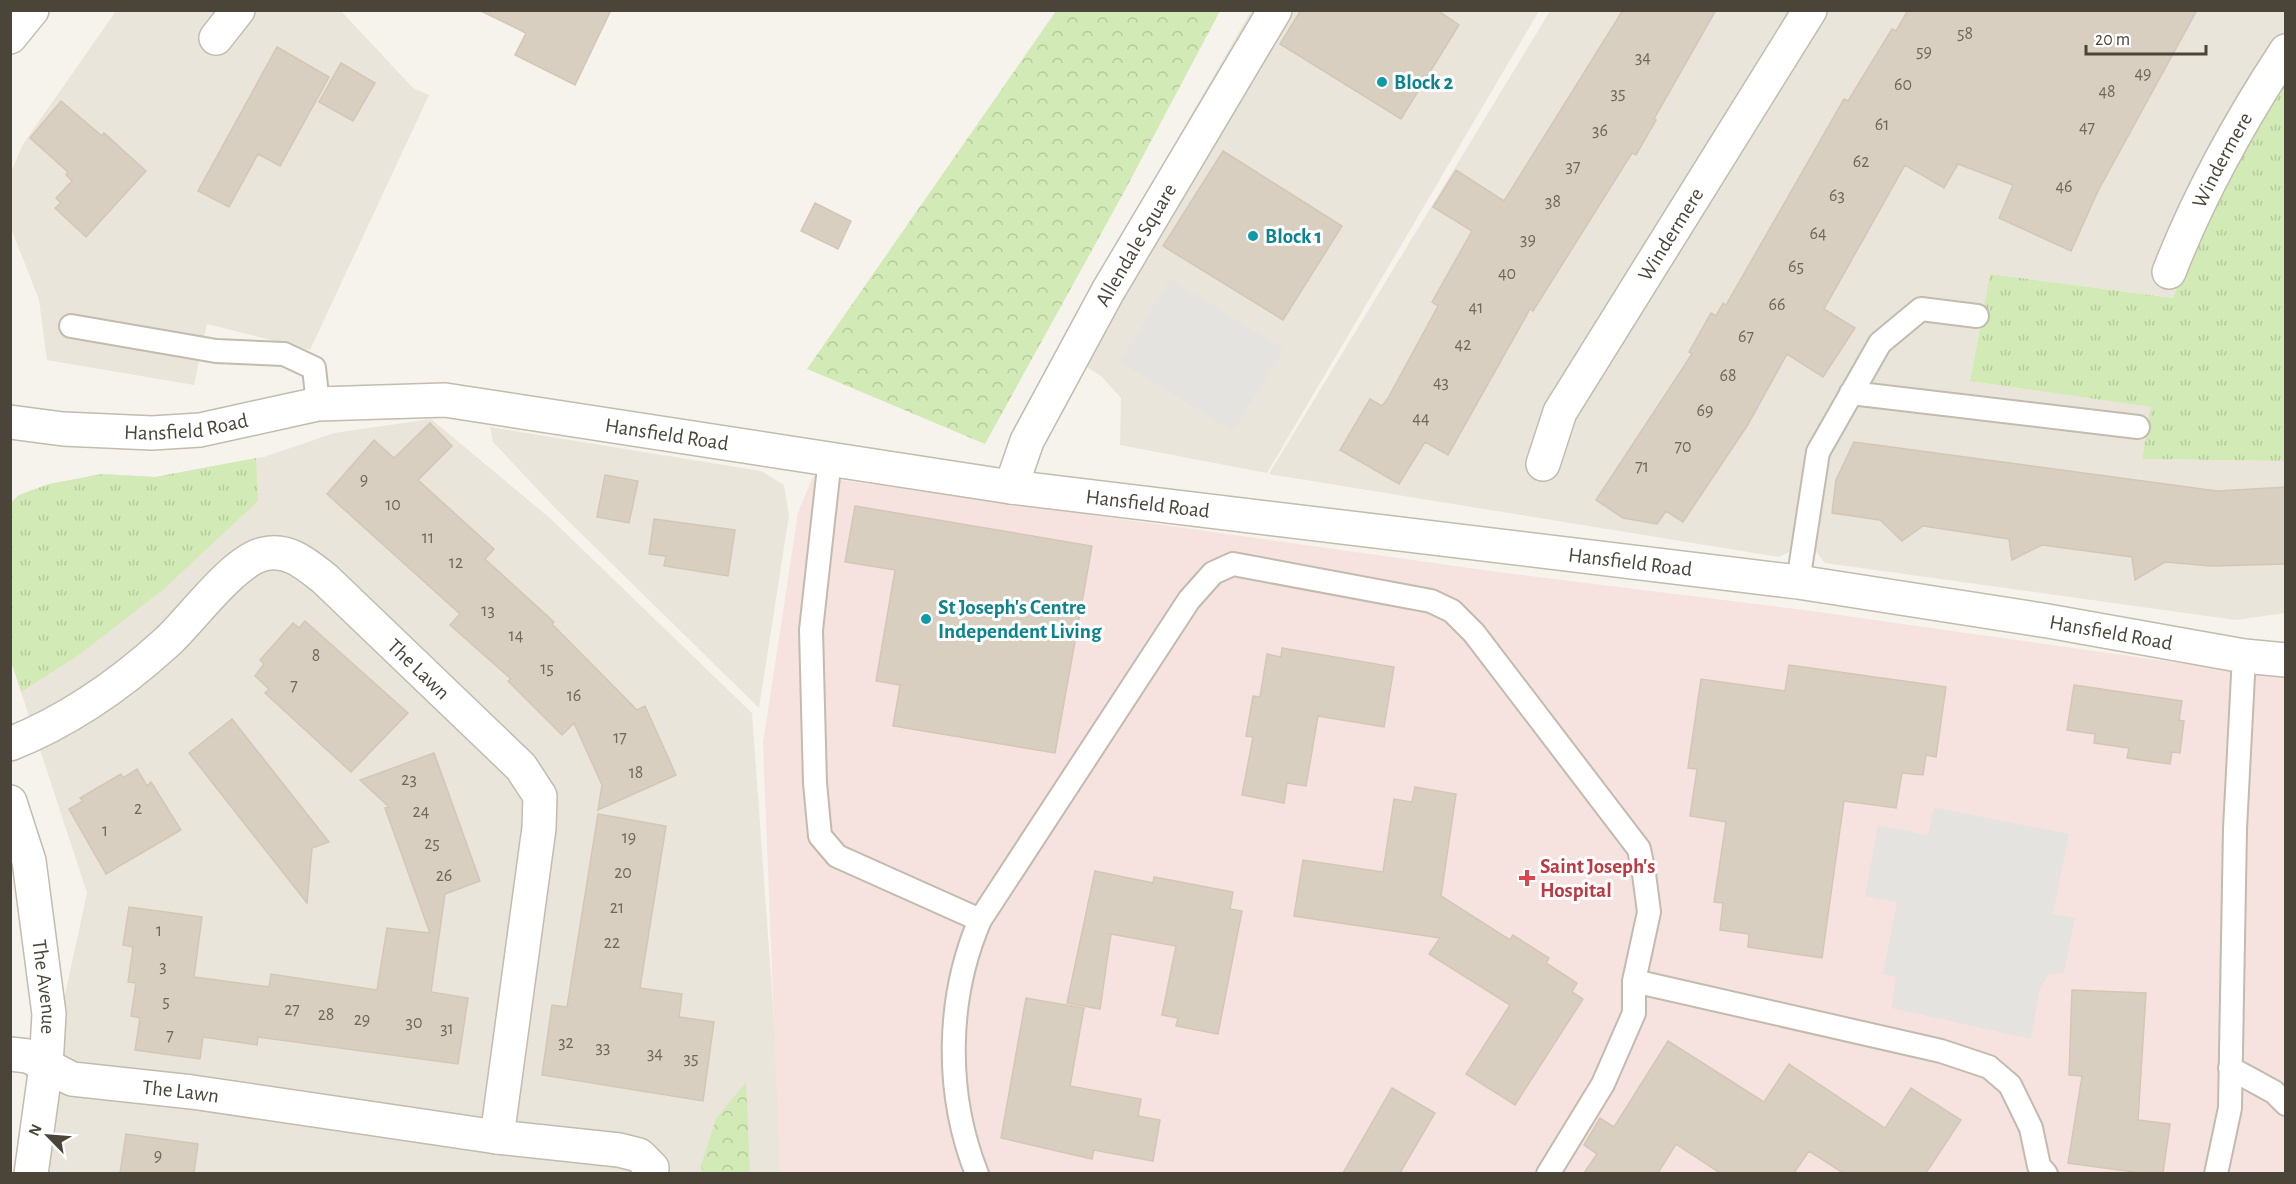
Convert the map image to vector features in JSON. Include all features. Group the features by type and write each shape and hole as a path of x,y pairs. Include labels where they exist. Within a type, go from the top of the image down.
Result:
{"street":[{"path":"10,38 32,10"},
{"path":"216,38 238,10"},
{"name":"Allendale Square","path":"1011,488 1026,441 1108,291 1275,10"},
{"name":"Windermere","path":"1543,464 1560,412 1810,10"},
{"name":"Windermere","path":"2169,272 2189,221 2264,84 2286,51"},
{"name":"Hansfield Road","path":"10,422 63,429 141,432 200,430 318,404 445,400 830,458 1011,488 1798,582 2048,621 2244,656 2286,660"},
{"name":"The Lawn","path":"10,744 45,730 88,703 167,642 248,559 267,553 294,556 325,579 521,768 540,796 539,828 497,1137"},
{"name":"The Avenue","path":"10,802 29,861 49,1014 46,1066 31,1173"},
{"name":"The Lawn","path":"10,1054 28,1056 72,1079 192,1092 497,1137 619,1150 639,1155 652,1168 651,1173"}],"lane":[{"path":"1798,582 1818,452 1880,343 1921,309 1977,316"},
{"path":"71,326 216,351 284,354 315,369 318,404"},
{"path":"1851,393 2138,427"},
{"path":"830,458 811,630 815,783 820,836 837,856 981,920"},
{"path":"977,1173 964,1141 956,1098 955,1028 959,981 969,946 981,920 1189,600 1213,573 1233,564 1431,601 1452,611 1474,633 1638,849 1649,912 1634,981 1634,1013 1603,1084 1548,1173"},
{"path":"2216,1173 2230,1108 2235,830 2244,656"},
{"path":"1634,981 1941,1051 1989,1067 2010,1085 2031,1128 2039,1166 2046,1173"},
{"path":"2230,1068 2274,1092 2286,1104"}],"shaded area":[{"path":"116,11 341,11 413,88 429,95 310,350 207,324 194,385 47,360 39,300 11,228 11,172 23,144"},
{"path":"1251,11 1539,11 1267,473 1120,445 1121,398 1101,376 1057,348"},
{"path":"1550,11 2285,11 2285,77 2196,237 2173,298 1990,274 1970,381 2152,407 2142,459 2285,461 2285,613 2236,620 1825,563 1808,542 1779,557 1269,474"},
{"path":"1170,279 1284,349 1233,431 1120,362"},
{"path":"431,419 551,519 752,713 785,1173 48,1173 59,1096 61,1013 87,893 11,661 10,503 19,495 49,484 102,474 155,477 264,457 334,433"},
{"path":"490,427 761,471 784,485 789,515 759,708 557,510 493,442"},
{"name":"Saint Joseph's Hospital","path":"813,476 1505,573 1804,610 2285,678 2285,1173 780,1174 763,743 798,513"},
{"path":"1934,807 2069,834 2053,914 2075,918 2064,973 2049,974 2040,988 2031,1039 1891,1008 1896,977 1883,974 1897,902 1865,896 1878,825 1928,835"}],"green space":[{"path":"1056,11 1220,11 1124,192 985,444 807,369"},
{"path":"2285,77 2285,461 2142,459 2151,407 1970,381 1990,274 2173,298 2196,237"},
{"path":"256,458 258,501 165,588 79,655 21,692 11,661 11,503 19,495 49,484 102,474 155,477"},
{"path":"746,1082 750,1173 703,1173 701,1166 716,1119"}],"building":[{"path":"479,10 611,10 575,85 515,55 526,33"},
{"name":"Block 2","path":"1301,10 1437,10 1459,25 1401,119 1280,44"},
{"path":"1623,10 1716,10 1636,155 1632,153 1533,311 1530,309 1448,455 1425,442 1399,484 1340,450 1370,399 1382,406 1388,398 1438,306 1432,302 1472,231 1433,207 1456,170 1504,201"},
{"path":"1908,10 2197,10 2098,191 2071,251 1999,218 2013,185 1958,164 1944,188 1905,165 1824,309 1855,328 1823,377 1787,354 1747,426 1683,522 1666,511 1657,524 1623,518 1596,500 1692,354 1689,352 1711,313 1716,316 1723,303 1726,305 1844,99 1848,101 1892,29 1896,31"},
{"path":"277,47 329,77 280,166 258,154 229,207 198,191"},
{"path":"341,63 375,83 353,121 319,102"},
{"path":"61,101 102,136 104,133 146,171 86,237 55,208 61,203 56,198 72,181 66,175 68,172 30,138"},
{"name":"Block 1","path":"1223,151 1342,226 1283,320 1163,246"},
{"path":"815,203 851,221 838,249 801,231"},
{"path":"430,423 452,446 418,480 494,549 485,559 554,622 552,624 637,710 645,706 676,775 598,810 602,785 574,723 562,735 508,681 511,679 450,625 460,614 327,494 374,440 394,458"},
{"path":"1854,442 2217,491 2286,487 2286,564 2212,566 2165,562 2135,580 2132,557 2042,545 2012,560 2009,539 1923,526 1902,541 1880,520 1832,513 1836,480"},
{"path":"605,475 638,481 629,523 597,517"},
{"name":"St Joseph's Centre Independent Living","path":"855,506 1092,546 1055,753 893,726 900,685 876,681 895,570 845,562"},
{"path":"654,519 735,530 728,576 664,566 666,556 649,554"},
{"path":"305,621 408,713 351,772 265,693 269,689 255,676 264,664 260,660 293,623 299,628"},
{"path":"1282,648 1394,667 1384,727 1318,716 1306,786 1287,783 1284,803 1242,795 1253,737 1246,736 1253,696 1260,697 1267,654 1281,657"},
{"path":"1789,665 1946,687 1936,757 1926,755 1923,775 1902,773 1896,808 1844,801 1822,958 1748,947 1749,934 1720,930 1723,903 1714,902 1726,822 1690,816 1697,769 1688,768 1701,679 1785,691"},
{"path":"2074,685 2182,701 2179,720 2184,721 2180,753 2172,752 2170,764 2127,758 2129,748 2094,743 2095,734 2067,730"},
{"path":"232,719 329,842 312,848 307,903 189,753"},
{"path":"434,753 480,881 445,894 431,992 468,998 458,1064 258,1037 257,1045 203,1037 200,1059 135,1050 140,1018 131,1016 136,983 128,982 133,947 123,945 129,907 202,917 194,977 269,987 271,974 377,990 387,928 430,933 385,808 389,807 360,780"},
{"path":"137,769 147,786 151,782 181,830 106,874 69,809 83,801 80,798 121,774 123,778"},
{"path":"1415,787 1456,794 1441,896 1510,940 1513,935 1549,958 1546,963 1577,983 1572,992 1583,999 1515,1105 1466,1074 1510,1005 1429,954 1440,938 1294,916 1303,860 1383,872 1394,799 1412,802"},
{"path":"598,814 666,826 640,988 682,994 679,1017 714,1022 703,1101 542,1075 552,1005 567,1007"},
{"path":"1095,871 1153,883 1154,877 1233,892 1230,909 1242,911 1218,1034 1176,1026 1178,1018 1162,1015 1176,946 1111,934 1100,1009 1067,1003"},
{"path":"2072,990 2146,993 2138,1120 2170,1124 2163,1173 2141,1173 2068,1163 2082,1076 2069,1075"},
{"path":"1026,998 1084,1008 1070,1086 1141,1099 1138,1116 1160,1120 1153,1161 1094,1150 1092,1159 1001,1138"},
{"path":"1668,1041 1764,1102 1789,1064 1885,1128 1911,1088 1961,1120 1926,1173 1843,1173 1809,1151 1794,1173 1720,1173 1676,1144 1658,1173 1584,1173 1597,1154 1584,1145 1600,1118 1614,1127"},
{"path":"1392,1088 1435,1113 1400,1173 1343,1173"},
{"path":"126,1134 198,1144 194,1173 120,1173"}],"place":[{"name":"Block 2","path":"1382,82"},
{"name":"Block 1","path":"1253,236"},
{"name":"St Joseph's Centre Independent Living","path":"926,619"},
{"name":"Saint Joseph's Hospital","path":"1527,878"}]}
